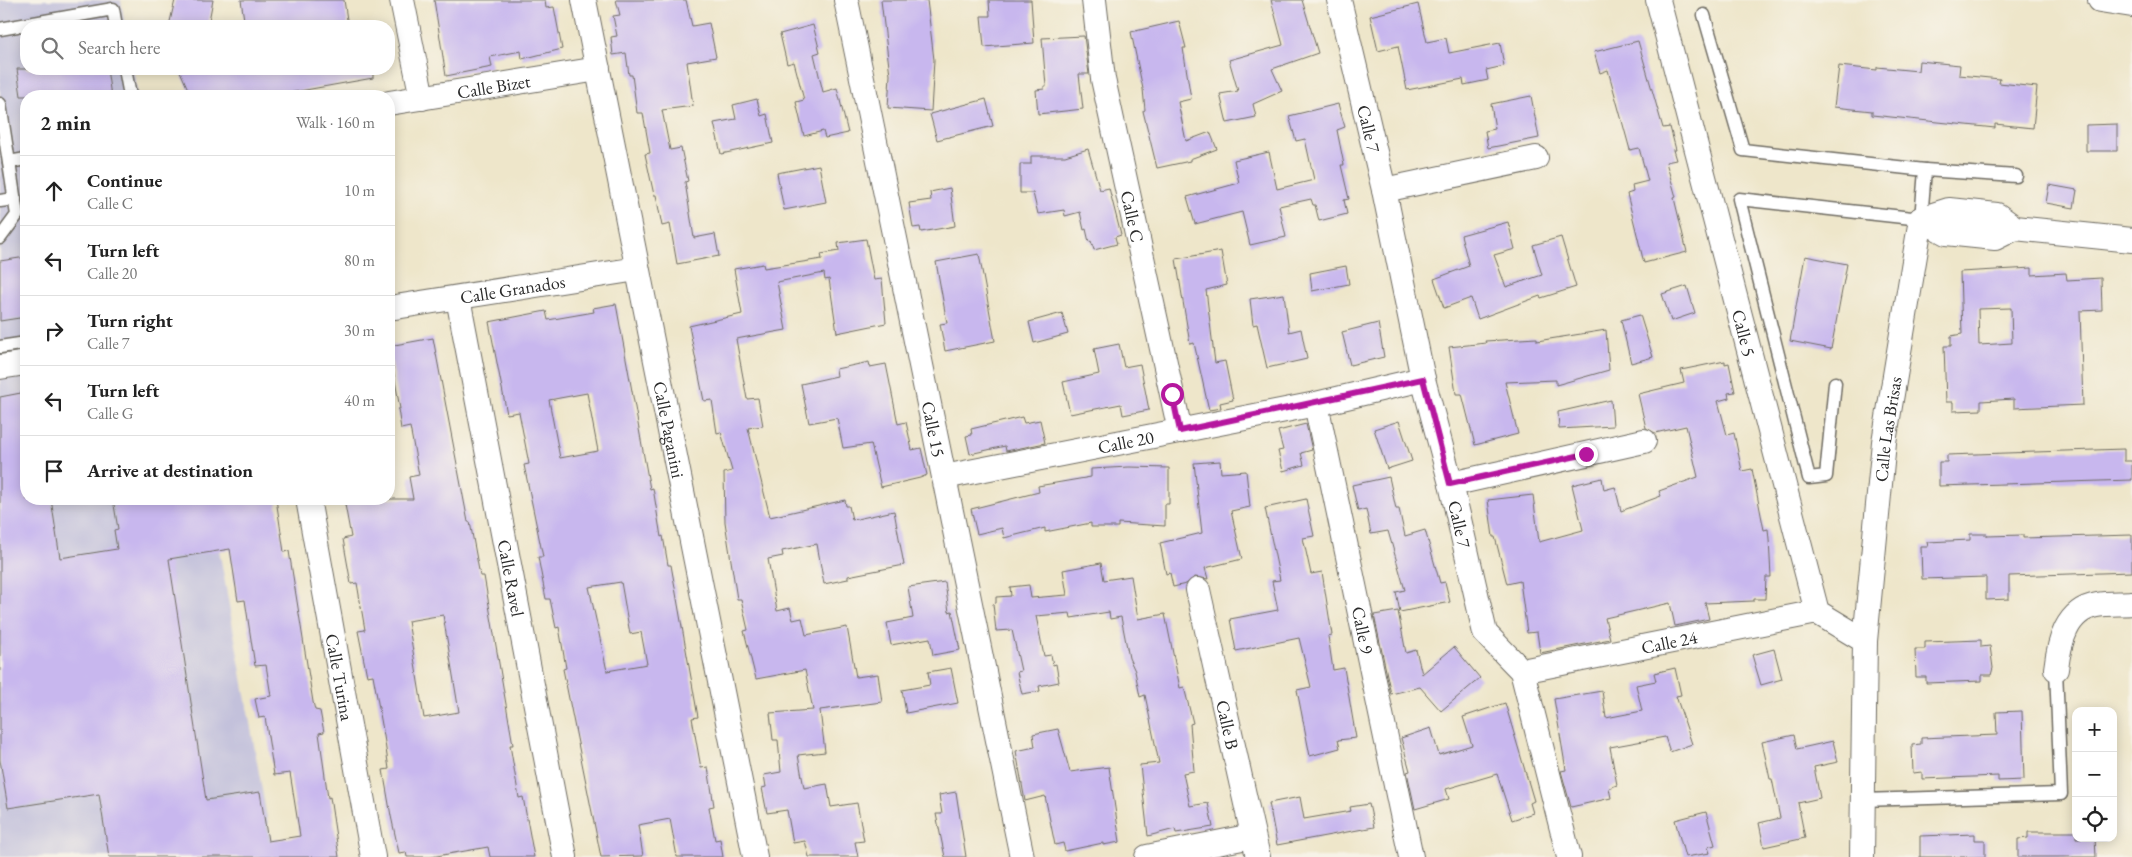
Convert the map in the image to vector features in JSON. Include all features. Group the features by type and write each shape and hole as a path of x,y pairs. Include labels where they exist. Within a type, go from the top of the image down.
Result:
{"street":[{"path":"402,0 422,98"},
{"name":"Calle Paganini","path":"584,0 755,857"},
{"name":"Calle 15","path":"846,0 1022,857"},
{"name":"Calle C","path":"1094,0 1103,79 1180,431"},
{"name":"Calle 7","path":"1340,0 1384,190 1423,379 1485,633 1522,671"},
{"name":"Calle 5","path":"1658,0 1817,612"},
{"path":"2100,0 2132,5"},
{"name":"Calle Bizet","path":"395,102 598,69"},
{"path":"1384,190 1536,158"},
{"path":"1921,219 1949,210 1997,215 2015,228 2132,240"},
{"name":"Calle Las Brisas","path":"1862,857 1861,800 1865,641 1884,442 1921,219"},
{"name":"Calle Granados","path":"395,307 637,268"},
{"name":"Calle Ravel","path":"458,298 565,857"},
{"path":"0,367 20,364"},
{"name":"Calle 20","path":"944,477 1316,404 1423,379"},
{"name":"Calle 9","path":"1316,404 1411,857"},
{"path":"1450,484 1644,441"},
{"name":"Calle Turina","path":"309,505 373,857"},
{"name":"Calle B","path":"1198,590 1255,846"},
{"path":"2056,669 2060,638 2072,619 2095,605 2132,603"},
{"path":"1817,612 1865,641"},
{"name":"Calle 24","path":"1522,671 1817,612"},
{"path":"1522,671 1569,857"},
{"path":"1147,857 1255,846"}],"lane":[{"path":"51,20 113,9 115,20"},
{"path":"1704,15 1743,150 1925,170 2016,176"},
{"path":"0,29 20,25"},
{"path":"126,75 129,90"},
{"path":"0,104 3,139 9,162 17,215 0,238"},
{"path":"9,162 20,160"},
{"path":"1835,383 1826,476 1809,478 1739,199 1921,219 1925,170"},
{"path":"0,201 15,199"},
{"path":"0,347 20,344"},
{"path":"1861,800 2061,794 2056,669"}],"shaded area":[{"path":"0,0 121,0 124,20 20,20 20,75 134,75 137,90 20,90 20,505 211,505 274,857 0,857"}],"building":[{"path":"175,0 213,0 209,20 170,20"},
{"path":"241,0 344,0 347,20 244,20"},
{"path":"434,0 545,0 546,8 554,7 562,49 522,59 521,51 490,57 492,67 446,76"},
{"path":"616,0 686,0 692,26 709,23 716,57 687,62 693,106 662,110 670,150 681,148 688,181 685,182 694,238 715,234 719,256 677,264 670,224 662,226 656,195 654,195 645,154 650,153 643,113 637,113 632,75 629,75 626,53 613,55 611,37 617,36 613,16 620,15"},
{"path":"881,0 927,0 934,60 931,111 888,108 890,75"},
{"path":"989,0 1031,0 1034,43 984,47 981,16 990,16"},
{"path":"1271,0 1302,0 1318,53 1272,69 1282,91 1253,104 1256,117 1227,123 1220,94 1238,91 1229,60 1283,45"},
{"path":"1418,4 1427,42 1446,38 1449,53 1500,43 1504,66 1486,70 1488,80 1464,85 1463,79 1407,90 1398,46 1378,51 1370,16"},
{"path":"1179,21 1186,48 1183,48 1191,99 1178,102 1186,141 1210,132 1217,149 1190,159 1190,161 1157,168 1143,111 1145,110 1143,89 1131,32"},
{"path":"813,25 820,52 814,54 823,92 837,88 848,133 825,138 823,131 804,136 796,102 804,100 794,62 787,64 780,34"},
{"path":"1084,36 1089,74 1079,74 1083,109 1038,114 1036,90 1044,89 1044,86 1046,86 1042,38"},
{"path":"1638,41 1663,128 1670,127 1676,150 1673,150 1676,160 1666,162 1676,197 1674,198 1687,252 1644,263 1627,194 1633,192 1632,185 1648,181 1639,148 1630,150 1608,70 1600,73 1594,52"},
{"path":"1919,61 1960,65 1959,75 2000,79 1999,83 2037,87 2033,128 1995,124 1995,128 1872,115 1872,111 1834,107 1839,66 1877,70 1877,67 1918,71"},
{"path":"17,69 20,69 20,75 108,75 110,90 20,90"},
{"path":"182,75 373,75 373,78 306,90 188,90"},
{"path":"1531,96 1539,138 1488,148 1485,131 1495,129 1491,104"},
{"path":"757,99 761,116 767,114 773,143 721,154 714,123 736,119 733,105"},
{"path":"986,99 993,126 937,140 930,114"},
{"path":"1338,104 1345,127 1337,130 1344,165 1341,165 1349,199 1344,200 1347,214 1319,221 1315,205 1313,205 1311,199 1279,206 1286,237 1250,245 1242,212 1195,224 1187,197 1239,183 1234,160 1269,152 1277,189 1314,180 1305,139 1296,141 1289,116"},
{"path":"2117,124 2117,151 2086,151 2086,125"},
{"path":"1088,149 1100,190 1109,188 1121,235 1115,237 1117,244 1094,250 1091,241 1089,242 1086,229 1084,230 1080,212 1065,216 1064,210 1038,214 1033,193 1020,193 1020,164 1031,164 1031,156 1065,156"},
{"path":"819,165 826,202 784,210 777,173"},
{"path":"2049,185 2077,190 2074,208 2046,203"},
{"path":"950,188 955,226 921,232 920,227 913,228 909,203 931,200 930,192"},
{"path":"1508,222 1515,249 1494,255 1506,287 1542,275 1533,245 1561,237 1576,287 1541,298 1540,296 1478,319 1471,298 1444,308 1434,279 1469,266 1461,235"},
{"path":"866,239 874,280 882,279 886,323 837,333 829,279 825,280 824,273 777,282 786,330 736,339 747,399 758,398 763,426 748,428 770,517 845,500 846,506 849,506 852,520 894,511 904,565 848,576 848,579 824,584 817,544 782,551 783,556 768,559 777,611 790,608 793,620 802,618 806,635 847,627 856,677 878,674 882,702 820,710 825,752 798,755 804,788 827,784 831,807 857,803 864,841 855,842 858,857 809,857 805,841 793,843 787,810 767,813 762,788 766,787 764,775 781,772 778,740 773,740 770,713 813,710 805,670 756,679 744,631 748,630 741,599 737,599 725,522 724,473 732,471 721,432 717,433 712,400 704,401 689,326 742,314 734,269 763,264 764,268 822,259 821,254 839,251 838,243"},
{"path":"1221,251 1227,285 1206,290 1215,363 1225,361 1233,400 1220,403 1221,408 1209,410 1194,343 1190,344 1176,259"},
{"path":"979,254 995,341 945,351 940,324 947,323 936,262"},
{"path":"1805,256 1847,264 1831,349 1790,341"},
{"path":"20,258 20,318 0,321 0,261"},
{"path":"1346,266 1349,284 1312,291 1310,273"},
{"path":"2032,268 2032,275 2066,273 2067,280 2101,278 2102,310 2080,311 2083,405 2014,408 2014,399 1981,401 1981,410 1953,411 1953,402 1946,402 1944,346 1951,346 1951,336 1962,334 1960,272","holes":["2011,308 2012,343 1979,345 1978,309"]},
{"path":"1687,286 1695,313 1671,321 1662,294"},
{"path":"1284,294 1289,332 1301,329 1307,359 1267,368 1257,324 1253,325 1250,299"},
{"path":"616,304 650,489 653,488 661,537 663,536 668,565 671,565 698,717 692,718 701,768 708,767 714,806 709,807 715,840 720,839 723,857 677,857 670,819 638,825 643,856 601,857 563,669 566,668 559,627 556,628 550,599 546,599 538,557 543,557 524,465 529,464 519,412 507,414 489,322 546,311 548,320 594,312 593,308","holes":["587,393 598,451 560,458 549,400","621,582 630,634 641,632 647,664 607,671 589,587"]},
{"path":"1062,313 1068,334 1034,343 1029,322"},
{"path":"1640,315 1653,357 1631,363 1621,320"},
{"path":"1378,323 1384,357 1350,365 1342,332"},
{"path":"1606,330 1609,370 1556,385 1556,380 1505,382 1518,434 1475,445 1462,394 1456,394 1449,347 1486,343 1485,341 1537,338 1537,341"},
{"path":"433,338 468,522 470,522 480,576 484,576 513,745 510,745 519,798 523,797 534,857 490,857 488,847 431,857 407,857 406,852 399,853 383,770 389,769 373,675 367,676 358,631 365,630 357,583 351,584 343,539 351,537 345,505 395,505 395,499 413,499 409,477 419,475 410,427 401,429 398,409 400,409 395,380 395,345","holes":["443,615 459,712 424,718 408,621"]},
{"path":"1119,344 1124,367 1140,364 1149,410 1123,415 1121,404 1070,414 1063,382 1099,374 1094,349"},
{"path":"1725,361 1725,364 1729,363 1735,392 1728,393 1729,398 1718,401 1727,435 1734,433 1742,471 1752,469 1764,530 1768,529 1771,577 1766,577 1765,599 1705,603 1709,619 1675,626 1670,603 1605,618 1610,639 1540,653 1537,632 1527,633 1520,581 1507,584 1495,537 1493,537 1488,500 1533,495 1539,542 1583,530 1572,485 1602,478 1604,490 1615,487 1621,511 1661,496 1659,491 1698,477 1686,426 1655,433 1646,428 1638,394 1684,383 1681,370"},
{"path":"869,362 870,367 886,364 898,424 906,422 912,450 921,448 927,475 881,487 871,444 843,448 837,418 809,423 801,384 837,376 836,369"},
{"path":"20,393 20,505 52,505 60,558 117,549 114,530 118,529 114,505 277,505 284,552 289,551 313,702 315,710 320,711 324,732 319,733 339,857 109,857 99,794 8,808 0,760 0,397","holes":["230,549 238,601 245,600 255,666 266,665 271,696 255,699 259,718 265,717 274,775 290,773 300,836 268,841 260,792 206,800 169,559"]},
{"path":"1611,400 1613,426 1559,429 1558,412"},
{"path":"1022,417 1024,423 1040,420 1045,443 1006,451 1005,446 970,454 966,436 972,435 971,429"},
{"path":"1399,421 1412,461 1387,469 1374,429"},
{"path":"1306,424 1312,450 1301,453 1304,465 1283,471 1278,451 1283,450 1278,431"},
{"path":"2124,449 2124,461 2132,461 2132,480 1939,486 1939,462 1947,462 1947,455"},
{"path":"1220,461 1221,473 1246,471 1250,507 1231,511 1242,559 1205,568 1208,579 1195,577 1186,584 1173,587 1170,573 1166,574 1160,543 1202,533 1194,463"},
{"path":"1129,467 1169,468 1169,504 1165,504 1165,526 1118,523 1118,527 1091,527 1091,523 1045,532 1045,528 1004,538 1002,528 977,534 971,509 1039,492 1038,486 1091,477 1091,469"},
{"path":"1389,477 1396,509 1399,509 1405,536 1425,530 1440,583 1445,582 1450,602 1400,612 1396,592 1405,590 1388,531 1371,534 1366,509 1358,511 1352,485"},
{"path":"1306,499 1314,536 1303,538 1311,574 1322,572 1332,635 1328,636 1333,670 1344,668 1356,738 1338,740 1340,748 1310,756 1297,690 1311,687 1299,638 1236,651 1230,619 1278,610 1272,581 1280,580 1265,508"},
{"path":"1970,534 1987,534 1987,536 2023,535 2023,538 2132,535 2132,572 2009,576 2009,599 1986,600 1986,577 1922,579 1921,547 1928,547 1927,542 1970,540"},
{"path":"1101,563 1104,580 1131,576 1138,619 1165,614 1180,688 1184,687 1193,723 1190,724 1194,771 1183,773 1190,806 1208,803 1213,827 1176,833 1175,829 1148,836 1140,765 1159,763 1145,695 1140,697 1135,671 1129,658 1121,617 1110,619 1109,612 1071,618 1070,613 1036,616 1044,656 1051,655 1053,665 1056,664 1059,682 1039,686 1040,691 1022,694 1017,672 1021,671 1012,630 996,631 993,604 996,603 996,597 1011,596 1010,587 1029,585 1031,598 1067,595 1063,570"},
{"path":"945,582 949,612 952,611 960,650 933,655 930,638 891,645 887,623 913,618 908,587"},
{"path":"1398,611 1406,653 1416,650 1422,674 1454,647 1480,678 1441,711 1420,687 1391,694 1374,615"},
{"path":"1981,640 1981,647 1990,646 1993,668 1991,675 1982,675 1982,681 1926,683 1926,677 1916,677 1915,649 1925,649 1925,642"},
{"path":"1774,649 1782,679 1761,685 1752,655"},
{"path":"951,668 958,703 906,713 902,690 930,685 928,672"},
{"path":"1675,668 1681,695 1676,696 1692,744 1670,752 1665,737 1610,747 1617,785 1609,788 1611,798 1571,807 1561,771 1566,770 1554,699 1602,691 1606,718 1642,711 1636,685 1656,681 1654,673"},
{"path":"1505,703 1534,801 1530,803 1533,813 1512,820 1497,774 1446,789 1449,799 1415,809 1407,772 1410,771 1401,738 1431,728 1439,755 1472,745 1463,717"},
{"path":"2022,711 2024,780 1998,781 1998,776 1922,779 1922,772 1913,773 1912,745 1921,744 1921,738 1997,735 1996,712"},
{"path":"1058,729 1070,772 1109,767 1120,842 1103,845 1103,843 1065,851 1063,843 1055,845 1045,796 1025,801 1016,751 1035,747 1033,734"},
{"path":"1794,735 1797,749 1833,741 1838,762 1814,767 1820,798 1798,803 1805,838 1764,847 1759,823 1780,818 1762,742"},
{"path":"956,792 966,857 945,857 936,814 942,814 939,795"},
{"path":"1300,797 1304,819 1351,811 1350,807 1369,804 1374,827 1277,845 1269,803"},
{"path":"1706,812 1715,845 1708,847 1710,853 1685,857 1675,820"},
{"path":"2028,832 2072,832 2072,842 2095,842 2096,857 2018,857 2018,839 2028,838"},
{"path":"1975,834 1975,840 1985,840 1985,857 1920,857 1920,836"}],"route":[{"path":"1172,394 1180,431 1316,404 1423,379 1450,484 1586,454"}]}
